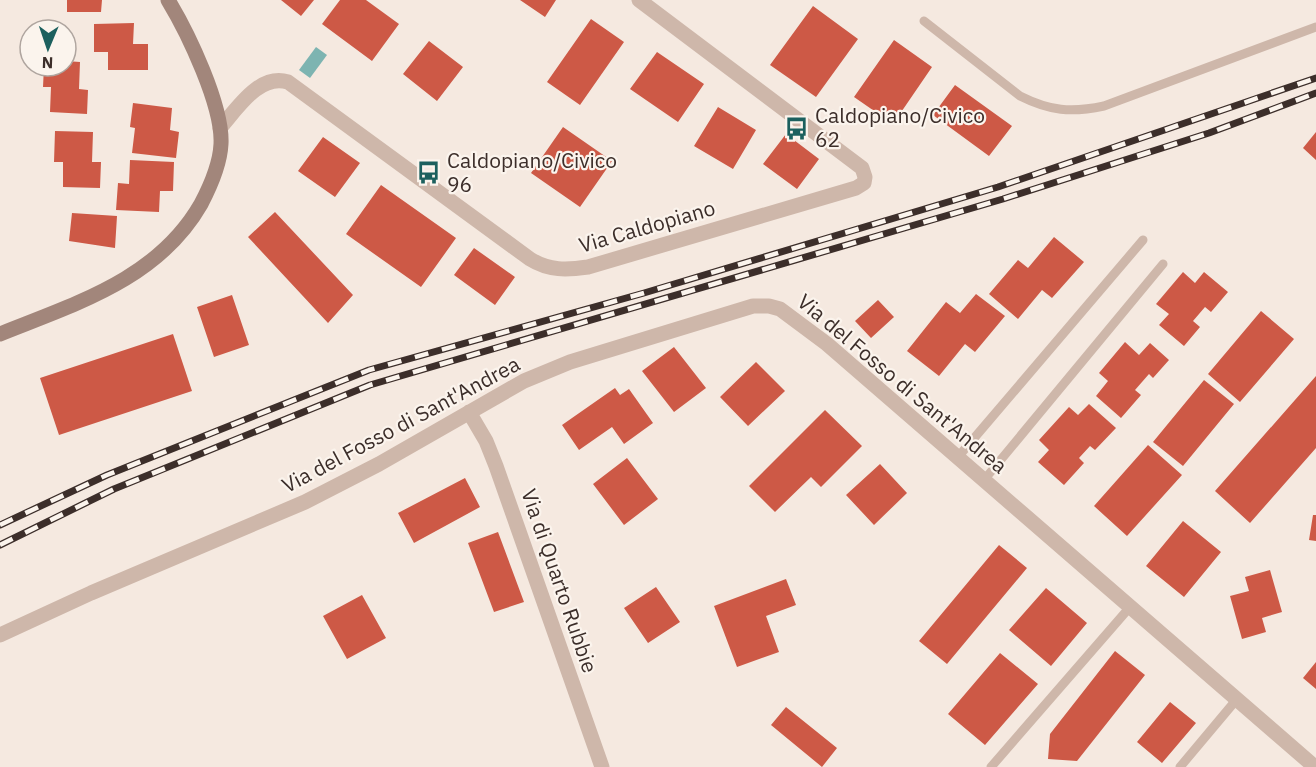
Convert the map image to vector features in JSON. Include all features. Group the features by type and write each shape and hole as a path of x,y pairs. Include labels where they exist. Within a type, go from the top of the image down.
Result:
{"main road":[{"path":"0,334 102,292 130,276 161,254 185,230 206,196 220,158 220,128 212,97 191,43 168,0"}],"street":[{"name":"Via Caldopiano","path":"220,128 262,85 276,79 288,82 530,259 542,266 559,270 588,267 856,188 864,183 866,177 862,168 639,0"},
{"name":"Via del Fosso di Sant'Andrea","path":"0,635 91,593 305,502 379,464 524,381 570,362 743,308 769,306 784,311 811,330 1315,767"},
{"name":"Via di Quarto Rubbie","path":"469,412 486,441 496,466 602,767"}],"lane":[{"path":"924,21 1020,96 1037,105 1072,111 1104,106 1316,27"},
{"path":"958,457 1143,240"},
{"path":"984,480 1163,264"},
{"path":"991,767 1130,607"},
{"path":"1180,767 1237,699"}],"water":[{"path":"316,47 327,55 310,78 299,70"}],"building":[{"path":"67,0 102,0 101,12 67,12"},
{"path":"281,0 314,0 301,16"},
{"path":"340,0 366,0 399,24 372,61 322,24"},
{"path":"520,0 556,0 545,17"},
{"path":"813,6 858,39 816,97 770,65"},
{"path":"591,19 624,42 580,105 547,82"},
{"path":"134,23 133,44 148,44 148,70 108,70 108,52 94,52 94,24"},
{"path":"894,40 932,67 893,124 854,97"},
{"path":"429,41 463,67 437,101 403,74"},
{"path":"657,52 704,84 678,122 630,89"},
{"path":"78,62 80,62 79,89 88,90 87,114 50,112 51,87 43,87 43,78 78,78"},
{"path":"955,85 1012,126 989,156 933,115"},
{"path":"133,103 172,108 170,130 179,132 176,158 132,153 135,128 130,127"},
{"path":"718,107 756,130 733,169 694,146"},
{"path":"563,127 612,161 580,207 531,173"},
{"path":"55,131 93,132 92,162 101,162 100,188 63,187 63,162 54,162"},
{"path":"1316,132 1316,160 1303,148"},
{"path":"786,134 819,159 797,189 763,164"},
{"path":"323,137 360,163 335,197 298,171"},
{"path":"130,160 174,162 173,191 160,191 159,212 116,210 118,183 129,184"},
{"path":"381,185 456,238 421,287 346,234"},
{"path":"275,212 353,295 328,323 248,237"},
{"path":"72,213 117,216 115,248 69,241"},
{"path":"1054,237 1084,262 1052,298 1042,290 1018,319 989,294 1018,260 1028,268"},
{"path":"474,248 515,277 495,305 454,275"},
{"path":"1183,272 1195,283 1204,272 1228,292 1211,312 1205,307 1193,321 1200,327 1184,346 1159,325 1169,314 1156,304"},
{"path":"976,294 1005,316 975,352 965,344 939,376 907,351 946,302 960,313"},
{"path":"232,295 249,345 214,357 197,307"},
{"path":"878,300 894,317 871,338 855,321"},
{"path":"1261,311 1294,339 1240,402 1208,374"},
{"path":"173,334 192,391 59,435 40,378"},
{"path":"1125,342 1139,355 1150,343 1169,360 1153,378 1149,374 1135,390 1141,395 1121,418 1096,396 1108,381 1099,373"},
{"path":"674,347 706,388 674,412 642,371"},
{"path":"756,362 785,391 748,426 720,397"},
{"path":"1316,376 1316,448 1250,523 1215,491"},
{"path":"1204,380 1234,404 1183,466 1153,442"},
{"path":"615,388 620,395 629,389 653,423 624,444 612,427 579,450 562,425"},
{"path":"1089,404 1116,428 1095,450 1090,446 1079,458 1084,463 1064,485 1038,462 1049,450 1039,440 1069,407 1078,415"},
{"path":"825,410 862,446 821,487 811,477 775,512 749,486"},
{"path":"1148,445 1182,475 1127,536 1094,506"},
{"path":"627,458 658,499 624,525 593,484"},
{"path":"880,464 907,493 874,525 846,495"},
{"path":"465,478 480,507 414,543 398,513"},
{"path":"1313,515 1316,515 1316,541 1309,540"},
{"path":"1183,521 1221,552 1184,597 1146,566"},
{"path":"498,532 524,602 494,612 468,543"},
{"path":"999,545 1027,568 947,664 919,641"},
{"path":"1270,570 1282,612 1262,618 1266,632 1242,639 1230,596 1249,591 1245,577"},
{"path":"786,579 796,605 766,616 779,652 737,667 714,606"},
{"path":"656,587 680,622 648,643 624,608"},
{"path":"1046,588 1087,623 1051,666 1009,630"},
{"path":"362,595 386,638 347,659 323,616"},
{"path":"1115,651 1145,675 1077,761 1048,759 1050,734"},
{"path":"1000,653 1038,684 985,745 948,714"},
{"path":"1316,662 1316,689 1303,678"},
{"path":"1170,702 1196,723 1162,763 1137,742"},
{"path":"786,707 837,748 822,767 771,725"}],"railway":[{"path":"0,525 107,475 369,370 644,293 998,187 1316,78"},
{"path":"0,545 114,489 370,385 1003,199 1209,133 1316,93"}],"place":[{"name":"Caldopiano/Civico 62","path":"797,128"},
{"name":"Caldopiano/Civico 96","path":"429,173"}]}
